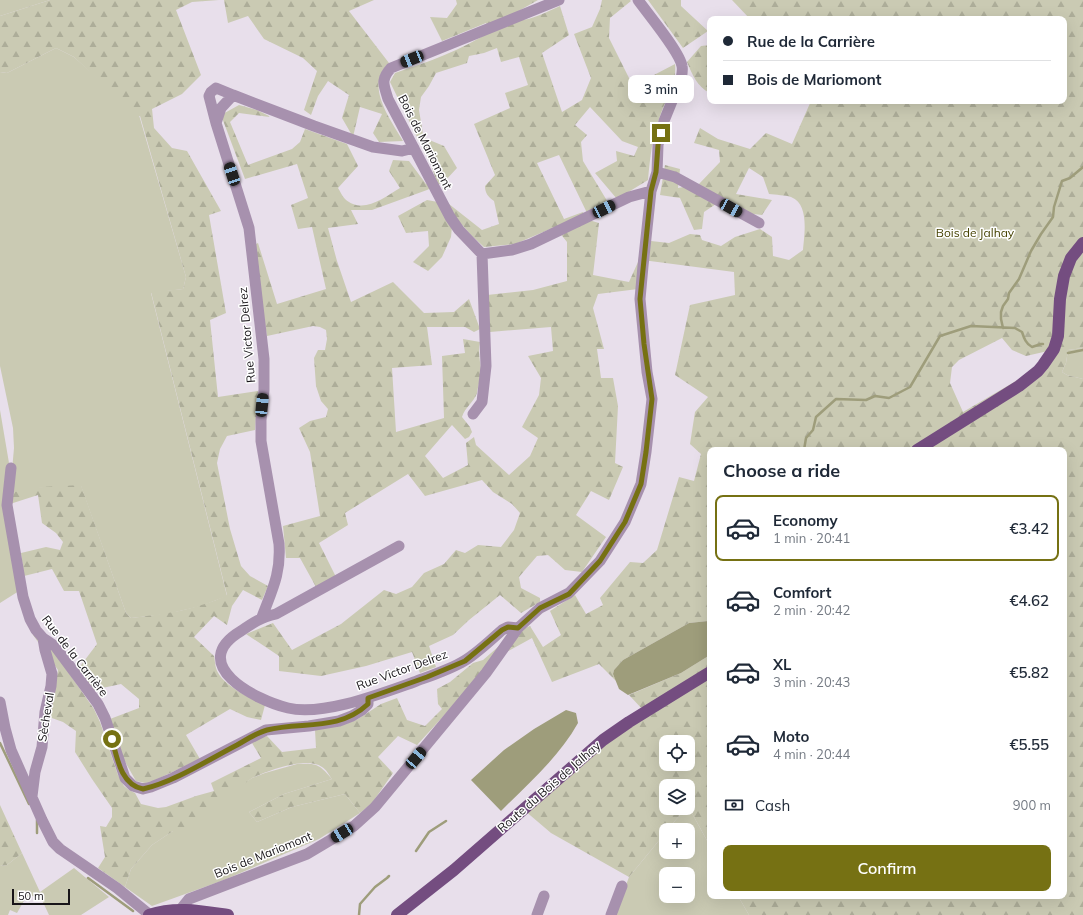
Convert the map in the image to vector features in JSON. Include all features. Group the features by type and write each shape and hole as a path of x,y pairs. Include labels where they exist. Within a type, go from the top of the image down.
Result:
{"main road":[{"path":"922,447 1019,386 1038,372 1054,350 1058,336 1060,299 1064,276 1072,258 1083,243"},
{"name":"Route du Bois de Jalhay","path":"397,915 454,870 603,740 629,722 707,674"},
{"path":"150,915 166,910 181,909 228,915"}],"street":[{"name":"Bois de Mariomont","path":"482,254 459,230 450,217 388,99 384,84 384,75 391,68 559,0"},
{"name":"Bois de Mariomont","path":"181,909 189,899 254,876 307,854 354,826 376,807 486,673 518,628 540,608 569,594 600,561 625,522 641,484 652,399 644,344 640,299 651,191 656,172 658,145 664,120 682,78 682,65 678,54 638,0"},
{"name":"Rue Victor Delrez","path":"262,617 277,576 280,561 279,544 261,441 264,359 249,228 216,123 209,96 210,92 216,88 373,147 402,151 414,148"},
{"path":"216,123 221,108 233,95"},
{"path":"656,172 675,177 759,224"},
{"path":"473,414 482,402 486,366 482,254 512,250 531,244 629,197 651,191"},
{"name":"Rue de la Carrière","path":"11,468 7,505 23,597 30,619 36,630 43,638 55,646 98,704 105,718 125,778 133,786 143,789 173,778 266,730 339,721 362,710 368,704 368,698"},
{"name":"Rue Victor Delrez","path":"399,546 276,614 262,617 235,634 222,648 220,656 223,670 236,684 266,700 289,708 315,710 368,698 427,677 465,661 502,630 508,627 518,628"},
{"name":"Sècheval","path":"32,796 35,772 42,747 45,712 52,674 43,638"},
{"path":"0,702 11,750 53,842 60,849 117,888 150,915"},
{"path":"611,915 622,886"},
{"path":"537,915 544,896"}],"green space":[{"path":"0,0 50,0 0,16"},
{"name":"Bois de Jalhay","path":"50,0 219,0 192,2 176,10 201,75 182,94 152,109 154,128 172,148 187,151 221,211 209,215 226,313 210,320 218,397 258,391 255,430 227,436 220,449 217,463 230,529 241,566 250,576 268,586 262,600 243,590 232,606 227,625 214,616 194,637 214,656 216,668 223,680 252,699 265,705 261,720 247,717 230,709 186,735 200,759 153,781 145,783 136,781 124,760 110,719 139,708 139,699 121,684 93,690 78,669 97,644 79,591 64,591 52,569 24,576 21,553 46,547 60,550 63,542 56,533 42,523 38,495 10,504 22,583 35,626 51,641 66,669 94,709 118,775 124,786 135,793 141,804 158,808 166,807 214,791 211,783 261,758 252,743 259,738 267,736 282,752 316,748 315,730 348,723 358,719 381,704 397,698 407,720 425,726 442,709 438,704 437,689 450,682 473,663 483,660 514,633 530,626 543,647 561,635 550,611 575,595 586,614 603,605 600,598 630,562 643,563 657,550 679,477 694,481 701,454 690,444 695,412 708,397 675,375 690,305 735,295 734,272 650,261 641,262 638,289 598,294 593,308 604,349 597,349 601,378 613,378 618,406 615,463 623,467 609,500 591,491 576,515 606,537 582,572 565,570 548,555 537,556 519,577 521,588 540,598 540,602 521,613 500,595 453,635 429,646 436,667 420,673 412,652 366,666 321,676 279,671 279,656 246,634 273,623 292,650 341,624 384,590 396,594 412,587 424,573 444,564 456,550 465,553 478,545 501,547 514,530 520,513 512,504 493,492 482,480 425,496 408,474 345,513 348,525 319,543 336,577 316,587 300,558 286,558 283,526 320,516 310,452 299,428 310,421 326,417 328,409 321,401 316,386 314,358 318,350 325,350 327,339 326,330 313,326 267,336 252,246 258,243 277,304 326,289 312,227 298,229 291,205 308,198 297,164 245,179 221,115 239,105 257,110 271,117 239,113 230,122 248,165 292,149 300,142 305,129 347,144 358,166 338,188 345,199 352,204 359,205 373,203 400,188 389,171 393,160 409,161 426,184 436,180 422,137 444,146 457,168 444,182 427,190 372,210 351,210 358,224 328,228 337,261 351,302 393,282 424,313 454,312 469,299 480,329 474,332 465,327 427,327 432,365 392,368 396,432 444,418 442,356 465,353 463,339 480,342 479,353 481,373 477,393 462,417 472,432 469,437 465,439 452,425 425,456 443,478 468,465 466,443 474,437 476,445 509,475 530,456 538,438 522,427 539,395 541,378 528,356 553,351 551,327 490,332 487,295 533,290 567,281 567,242 555,227 515,244 484,247 453,215 451,237 442,257 428,271 413,262 429,246 428,231 406,233 398,216 427,200 449,204 482,230 499,224 494,201 487,195 485,188 485,186 495,175 474,124 510,108 505,93 528,85 519,57 501,62 497,48 484,53 469,56 467,63 436,73 421,97 419,110 423,134 418,139 390,82 395,73 457,50 491,31 486,23 442,41 430,17 447,18 457,4 456,0 538,0 506,18 512,20 526,20 533,18 560,6 569,35 542,53 562,112 582,100 591,78 574,34 592,27 600,9 602,0 631,1 610,18 609,38 633,86 675,64 673,84 660,116 653,140 648,180 617,199 595,173 617,161 616,151 634,156 638,147 622,141 590,107 575,125 587,135 581,142 583,161 609,204 588,215 559,155 537,163 564,219 583,212 585,216 562,226 564,233 589,220 599,223 593,275 629,282 638,262 642,240 669,243 690,234 700,235 702,240 721,246 735,237 760,229 772,237 773,256 789,260 803,250 805,229 801,206 791,197 769,194 763,177 749,168 736,194 772,200 762,215 728,211 716,204 704,212 702,229 694,230 680,198 660,195 665,165 680,169 678,188 699,184 720,162 719,150 694,143 700,128 718,139 750,149 766,133 792,144 810,104 1067,104 1067,16 747,16 732,0 1083,0 1083,348 1068,350 1066,363 1062,372 1067,375 1083,379 1083,915 749,915 740,899 1067,899 1067,447 707,447 707,621 689,623 623,660 614,670 613,674 616,681 599,664 552,682 532,638 492,660 417,745 398,736 378,757 393,773 372,803 360,813 345,794 292,807 257,822 249,812 284,794 332,779 323,768 315,764 307,763 287,766 252,778 180,833 173,831 152,845 131,869 125,887 98,868 105,857 100,826 106,827 112,817 112,808 75,752 76,731 63,722 49,717 58,670 33,635 19,591 3,501 4,497 21,490 31,488 81,485 126,613 131,618 192,608 227,595 151,292 183,289 186,277 140,116 137,116 74,57 56,48 7,73 0,72 0,16","holes":["1002,338 1012,350 1026,356 1048,351 1037,366 1021,378 963,412 950,383 952,367 959,360"]},
{"path":"224,0 374,0 349,11 389,63 382,72 379,81 379,92 386,112 403,141 379,142 373,133 382,114 360,107 353,137 342,118 349,95 328,81 318,96 311,115 304,110 317,71 303,58 264,39 248,16 228,23"},
{"path":"648,0 681,0 681,6 707,30 707,32 683,48"},
{"path":"707,45 707,91 698,84 687,62 701,46"},
{"path":"56,48 74,57 139,115 186,277 183,289 151,293 227,596 201,606 167,614 131,618 126,613 81,486 38,488 10,493 14,448 13,428 0,366 0,72 7,73"},
{"path":"1083,348 1083,379 1067,375 1062,372 1066,363 1068,350"},
{"path":"0,410 9,463 4,497 19,591 0,603"},
{"path":"707,657 707,841 693,815 695,815 695,779 659,779 659,815 680,815 673,823 659,823 659,841 629,877 551,833 524,810 644,711 629,695 681,673"},
{"path":"297,764 313,764 320,767 332,779 284,794 249,812 257,822 292,807 345,794 360,813 319,839 224,880 152,906 125,887 131,869 152,845 252,778"},
{"path":"0,805 22,853 7,865 0,866"},
{"path":"680,815 693,815 707,841 707,899 740,899 749,915 615,915 629,877 659,841 659,859 695,859 695,823 673,823"},
{"path":"22,853 40,892 74,868 109,897 81,915 49,915 42,900 30,895 25,899 17,913 10,910 8,915 0,915 0,866 7,865"}],"shaded area":[{"path":"707,621 707,657 681,673 628,695 619,689 613,674 614,670 623,660 689,623"},
{"path":"566,710 576,713 578,723 553,758 501,811 471,780 504,750 534,729"}],"waterway":[{"path":"1003,328 1001,319 1003,306 1008,299 1009,293 1019,279 1031,251 1053,217 1054,207 1062,181 1070,178 1083,167"},
{"path":"804,447 806,438 813,430 816,417 836,399 866,400 875,396 889,398 910,387 940,336 971,326 1015,328 1022,332 1024,339 1030,346 1032,347 1043,344"},
{"path":"1068,353 1083,350"},
{"path":"0,743 29,804"},
{"path":"37,820 37,833"},
{"path":"416,851 429,832 446,821"},
{"path":"359,915 360,904 375,887 389,876"},
{"path":"88,878 133,911"}],"route":[{"path":"112,739 125,778 133,786 143,789 151,788 173,778 266,730 309,726 339,721 362,710 368,704 368,698 427,677 465,661 502,630 508,627 518,628 540,608 569,594 600,561 625,522 641,484 646,452 652,399 642,331 640,299 651,191 656,172 658,145 661,133"}]}
